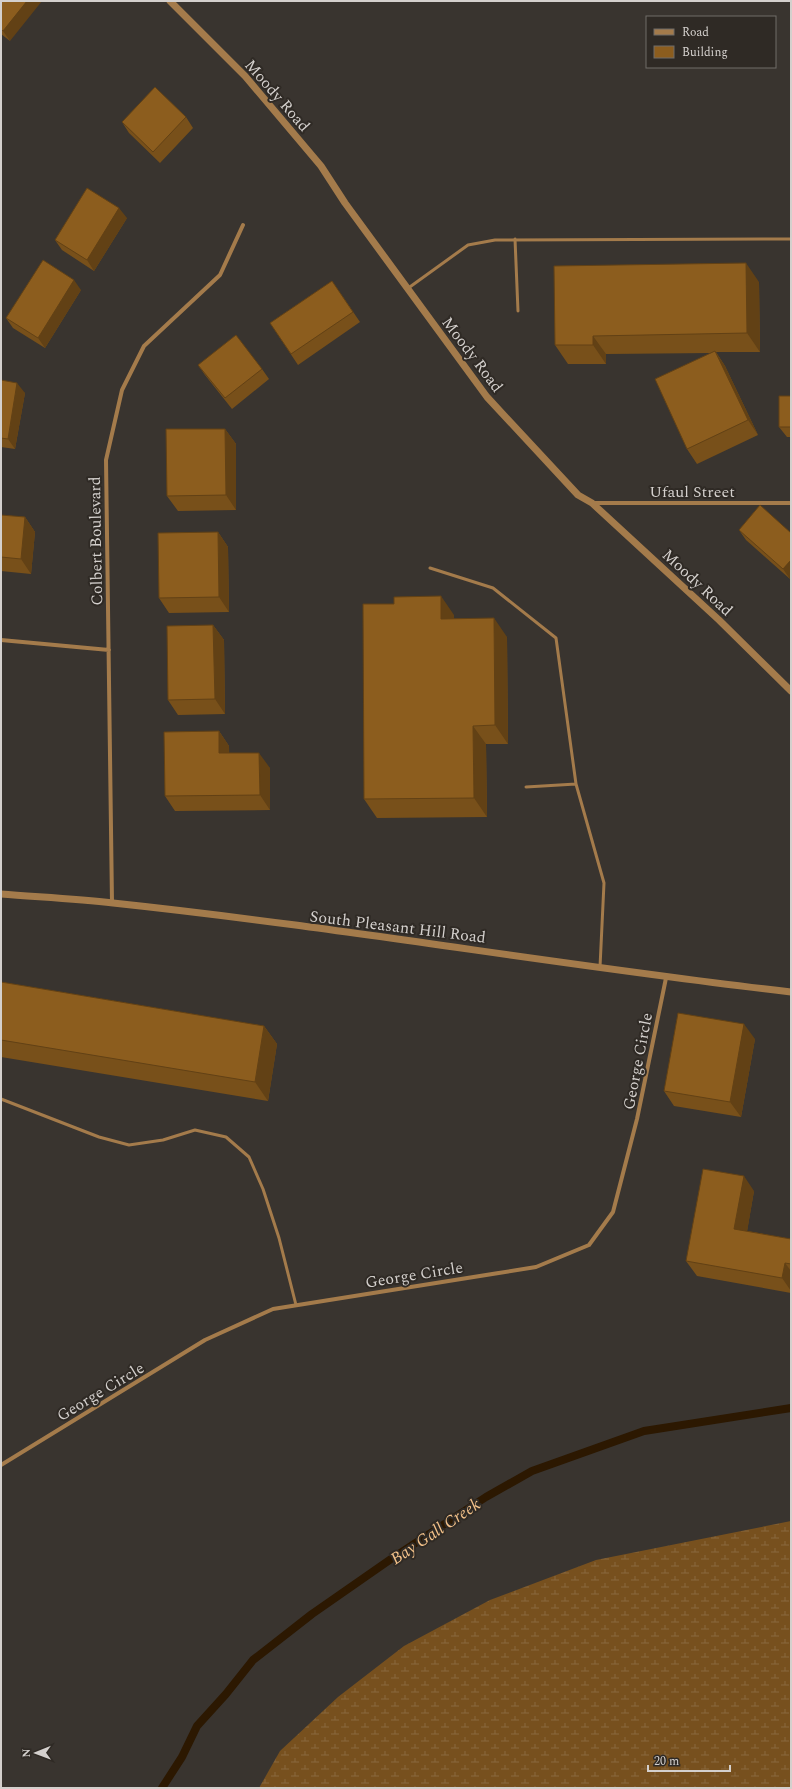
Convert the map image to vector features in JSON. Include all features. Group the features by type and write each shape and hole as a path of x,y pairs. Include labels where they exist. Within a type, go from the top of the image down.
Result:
{"street":[{"name":"Moody Road","path":"170,1 245,76 321,166 345,203 487,398 578,495 592,503 719,620 791,691"},
{"name":"Colbert Boulevard","path":"112,903 106,460 122,390 144,346 220,275 244,225"},
{"name":"Ufaul Street","path":"592,503 791,503"},
{"path":"1,640 109,650"},
{"name":"South Pleasant Hill Road","path":"1,894 112,903 600,967 666,978 791,992"},
{"name":"George Circle","path":"1,1465 205,1340 273,1309 536,1267 589,1245 613,1212 637,1119 666,978"}],"lane":[{"path":"515,239 518,311"},
{"path":"408,289 468,245 495,240 791,239"},
{"path":"430,568 493,588 556,638 576,784 604,883 600,967"},
{"path":"526,787 576,784"},
{"path":"1,1099 99,1137 129,1145 163,1140 195,1130 226,1137 249,1157 263,1190 279,1238 296,1305"}],"green space":[{"path":"791,1521 791,1788 259,1788 280,1751 338,1697 404,1646 490,1600 596,1560"}],"building":[{"path":"1,1 27,1 3,31 1,29"},
{"path":"155,87 186,117 153,152 122,122"},
{"path":"87,188 119,208 87,260 55,240"},
{"path":"43,260 74,280 38,338 6,318"},
{"path":"746,263 747,333 593,336 593,345 555,345 554,266"},
{"path":"332,281 353,312 291,354 270,323"},
{"path":"236,335 262,369 225,398 198,365"},
{"path":"715,351 748,420 687,449 655,379"},
{"path":"1,380 17,383 8,439 1,438"},
{"path":"779,396 791,396 791,427 779,427"},
{"path":"166,429 225,429 226,495 167,496"},
{"path":"760,505 791,533 791,560 783,569 739,530"},
{"path":"1,515 25,517 21,559 1,557"},
{"path":"218,532 219,597 159,598 158,533"},
{"path":"441,596 441,619 494,618 495,725 473,726 474,798 364,799 363,604 394,604 394,597"},
{"path":"213,625 215,699 168,700 167,626"},
{"path":"219,731 219,753 259,753 260,795 165,796 164,732"},
{"path":"1,982 264,1026 255,1082 1,1040"},
{"path":"678,1013 744,1024 730,1102 664,1091"},
{"path":"703,1169 744,1176 734,1229 791,1239 791,1264 785,1263 782,1278 686,1261"}],"waterway":[{"name":"Bay Gall Creek","path":"162,1788 182,1757 197,1726 226,1694 253,1660 312,1614 391,1559 486,1497 532,1471 644,1431 791,1408"}]}
